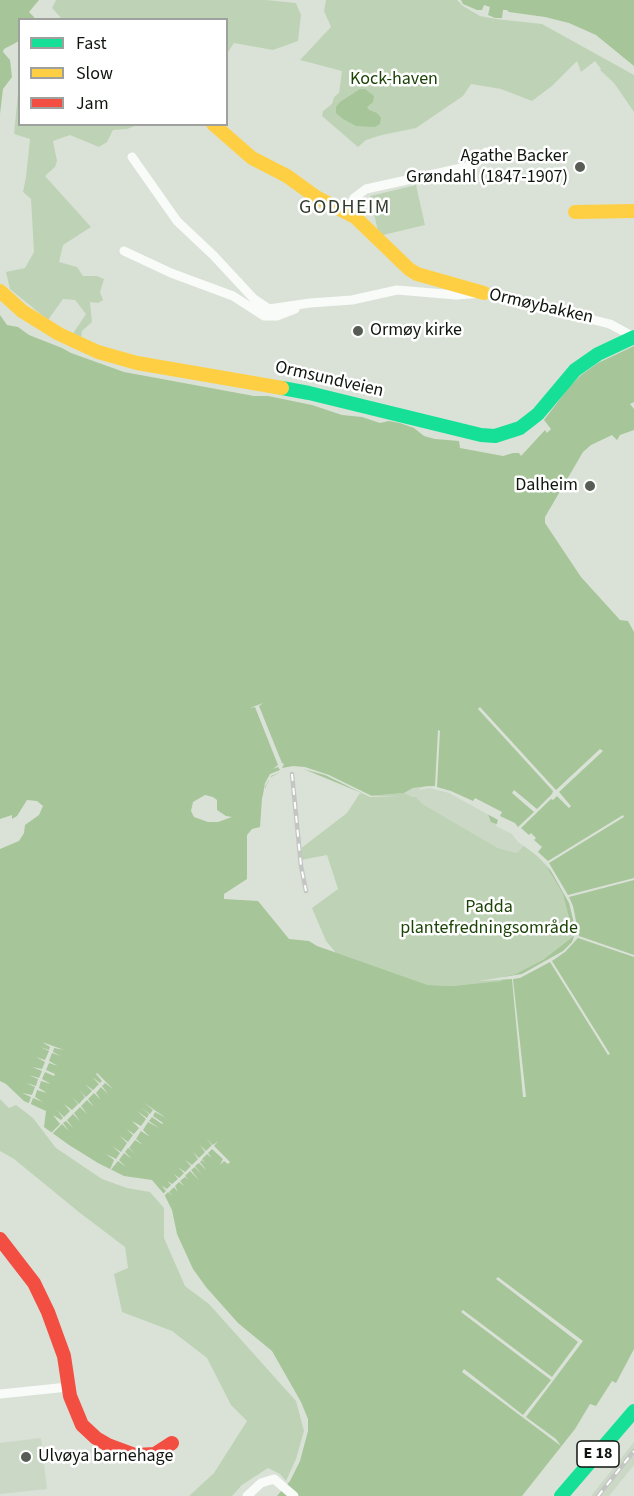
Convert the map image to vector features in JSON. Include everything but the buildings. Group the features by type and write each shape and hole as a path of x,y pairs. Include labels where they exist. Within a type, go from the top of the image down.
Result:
{"main road":[{"path":"215,126 252,158 286,176 316,197 355,217 393,256 417,274 484,293"},
{"path":"574,212 634,212"},
{"name":"Ormsundveien","path":"0,291 22,311 59,334 85,347 137,363 309,393 481,435 495,436 520,428 538,414 575,370 598,354 634,337"},
{"path":"2,1245 34,1283 48,1312 58,1337 66,1367 68,1387 82,1425 108,1445 123,1452 146,1455 163,1451 172,1443"},
{"name":"E 18","path":"561,1496 634,1411"}],"street":[{"path":"347,212 354,198 366,189 466,167 475,164 486,152"},
{"name":"Ormøybakken","path":"132,157 177,221 254,299 269,309 352,300 397,290 456,295 484,293 601,321 634,337"},
{"name":"Ormøybakken","path":"124,251 171,273 233,296 264,316 284,314 302,304"},
{"path":"0,1395 68,1387"},
{"path":"247,1496 266,1480 273,1479 294,1496"}],"shaded area":[{"path":"0,0 39,0 29,12 34,18 18,18 18,42 4,49 3,52 10,60 12,77 3,89 0,114"},
{"path":"461,0 634,0 634,66 596,35 569,23 507,10 503,10 502,18 495,18 488,15 490,7 484,5 482,10 477,10 463,4"},
{"path":"360,89 365,89 374,96 373,102 367,107 381,118 380,124 375,127 356,126 336,113 336,107 340,102"},
{"path":"0,315 7,325 18,327 29,335 71,353 124,372 254,396 268,396 380,423 389,421 400,423 414,428 424,436 459,441 460,448 503,456 519,453 521,456 545,430 547,433 551,429 544,420 581,375 598,363 634,346 634,402 630,404 634,409 634,430 620,435 617,440 612,435 591,445 583,452 545,517 545,523 581,577 620,620 628,621 634,632 634,1349 616,1383 612,1381 596,1406 590,1404 575,1429 522,1496 277,1496 290,1481 300,1461 308,1431 308,1419 272,1351 238,1323 193,1269 177,1234 172,1210 164,1194 152,1180 124,1176 69,1145 44,1127 46,1111 24,1101 0,1081 0,849 19,841 24,833 25,825 39,815 43,806 37,801 27,800 17,816 12,819 12,815 0,819","holes":["289,768 301,768 369,796 404,793 413,788 430,786 445,790 466,801 488,814 491,822 510,829 542,859 563,894 574,936 543,960 514,975 506,976 501,981 454,986 428,985 317,946 309,941 289,939 258,901 224,899 224,894 247,879 247,835 252,829 260,827 262,798 266,786 271,777","205,795 217,800 217,810 232,817 218,822 208,822 194,817 191,811 193,802"]},
{"path":"430,786 445,790 488,814 510,829 524,845 517,853 498,848 404,793 413,788"},
{"path":"41,1438 47,1489 0,1494 0,1443"},
{"path":"634,1442 634,1465 609,1496 591,1496"}],"green space":[{"path":"56,0 266,0 296,3 301,15 298,41 273,50 234,43 228,52 228,18 61,18 52,8"},
{"name":"Kock-haven","path":"326,0 457,0 480,16 542,24 634,75 634,112 595,61 581,72 577,61 552,86 532,101 501,89 471,84 463,96 416,128 366,140 358,147 322,116 323,111 332,104 334,97 339,93 342,71 300,60 331,27 324,11"},
{"path":"18,93 18,126 134,126 113,130 107,142 99,147 70,135 53,141 57,161 55,167 45,176 91,227 63,245 59,262 77,267 83,276 97,276 104,279 100,292 103,300 98,303 90,302 92,322 82,331 81,338 72,335 86,314 75,300 63,299 48,320 10,289 6,272 25,268 34,252 31,199 23,192 30,139 14,134"},
{"path":"416,185 425,225 379,236 370,196"},
{"name":"Padda plantefredningsområde","path":"360,793 370,796 404,793 416,797 421,803 498,848 517,853 524,845 543,861 569,903 575,936 546,964 501,981 477,985 428,985 336,953 326,941 312,908 338,889 327,855 301,860 300,849 347,813"},
{"path":"0,1099 9,1108 16,1105 33,1118 56,1148 102,1179 127,1188 150,1192 164,1208 164,1238 185,1286 209,1304 296,1401 304,1431 296,1459 286,1481 280,1474 268,1468 242,1485 232,1496 189,1496 214,1473 247,1421 231,1405 207,1358 172,1331 122,1312 114,1274 128,1268 125,1247 14,1159 0,1151"}],"pier":[{"path":"263,703 259,706 284,764 282,768 305,767 329,775 372,796 400,796 370,797 325,775 303,769 290,769 271,776 271,780 265,787 265,807 263,795 265,783 270,774 280,770 278,767 273,769 278,765 255,707 250,708"},
{"path":"480,707 556,790 600,749 603,751 559,792 571,806 569,808 557,796 521,828 536,838 534,840 542,847 538,852 548,861 623,815 624,817 549,863 568,895 634,878 634,880 569,897 579,936 634,955 634,957 578,938 565,952 552,961 610,1054 608,1055 550,962 520,978 513,979 526,1097 523,1097 512,979 479,981 522,974 563,951 572,942 576,931 569,903 551,871 538,856 518,842 512,834 496,826 498,820 449,793 430,788 418,790 435,786 438,730 440,731 437,787 473,801 475,798 502,812 500,816 515,823 518,827 534,812 512,793 514,790 537,809 552,794 553,791 478,709"},
{"path":"42,1042 64,1050 54,1048 53,1052 61,1056 52,1053 49,1061 58,1066 49,1063 46,1070 55,1074 54,1076 45,1072 42,1079 51,1084 41,1081 39,1088 47,1093 37,1090 35,1097 43,1102 33,1098 30,1106 28,1105 31,1097 22,1093 32,1095 35,1087 26,1083 36,1086 38,1079 29,1075 39,1078 42,1071 32,1067 42,1069 45,1062 36,1057 45,1060 49,1051 40,1047 49,1050 50,1047"},
{"path":"97,1073 113,1089 105,1083 102,1086 108,1094 101,1087 96,1093 101,1100 94,1093 88,1099 94,1107 87,1100 81,1106 87,1114 80,1107 74,1113 80,1121 73,1114 67,1120 73,1128 66,1121 63,1123 69,1131 62,1124 51,1135 60,1124 53,1115 61,1120 63,1118 57,1110 64,1117 70,1111 64,1104 72,1110 78,1104 72,1097 79,1104 85,1097 79,1090 86,1097 92,1091 85,1084 93,1090 99,1084 92,1077 100,1083 102,1081"},
{"path":"143,1102 166,1118 155,1112 153,1116 163,1123 152,1117 149,1121 159,1128 148,1122 143,1130 150,1137 141,1131 136,1139 143,1145 135,1140 129,1148 136,1154 128,1148 125,1152 132,1159 124,1153 119,1160 126,1167 118,1161 109,1172 114,1160 106,1154 116,1159 120,1153 112,1146 121,1152 127,1143 120,1136 128,1142 133,1135 126,1129 134,1134 139,1128 132,1121 141,1126 146,1119 137,1111 147,1118 149,1114 140,1107 150,1114 153,1110"},
{"path":"206,1138 213,1145 218,1141 214,1146 230,1162 228,1164 224,1161 220,1165 223,1159 212,1149 208,1153 212,1158 207,1154 202,1159 206,1164 202,1160 200,1162 207,1171 199,1163 195,1166 203,1176 195,1167 191,1170 199,1180 190,1171 185,1176 189,1180 185,1177 180,1181 184,1186 179,1182 175,1186 178,1192 174,1187 169,1192 173,1196 168,1192 163,1197 161,1196 166,1191 162,1186 167,1189 171,1185 167,1181 172,1184 178,1179 174,1174 179,1178 184,1173 178,1167 185,1172 191,1166 185,1160 192,1165 198,1159 193,1152 199,1158 205,1152 200,1145 206,1151 212,1145"},
{"path":"498,1277 583,1341 526,1417 556,1439 561,1446 462,1372 464,1369 523,1415 551,1380 461,1312 463,1310 552,1377 578,1342 496,1279"}],"railway":[{"path":"292,774 301,866 306,891"},
{"path":"598,1496 634,1451"}],"traffic: fast":[{"path":"282,388 481,435 495,436 520,428 538,414 575,370 598,354 634,337"},
{"path":"561,1496 634,1411"}],"traffic: slow":[{"path":"215,126 252,158 287,176 316,197 355,217 417,274 484,293"},
{"path":"575,212 634,211"},
{"path":"0,291 22,311 59,334 98,352 137,363 282,388"}],"traffic: jam":[{"path":"0,1239 34,1283 48,1312 64,1356 70,1396 82,1425 108,1445 135,1455 155,1454 172,1443"}],"place":[{"name":"Agathe Backer Grøndahl (1847-1907)","path":"580,167"},
{"name":"Ormøy kirke","path":"358,331"},
{"name":"Dalheim","path":"590,486"},
{"name":"Ulvøya barnehage","path":"26,1457"}],"district":[{"name":"GODHEIM","path":"345,209"}]}
